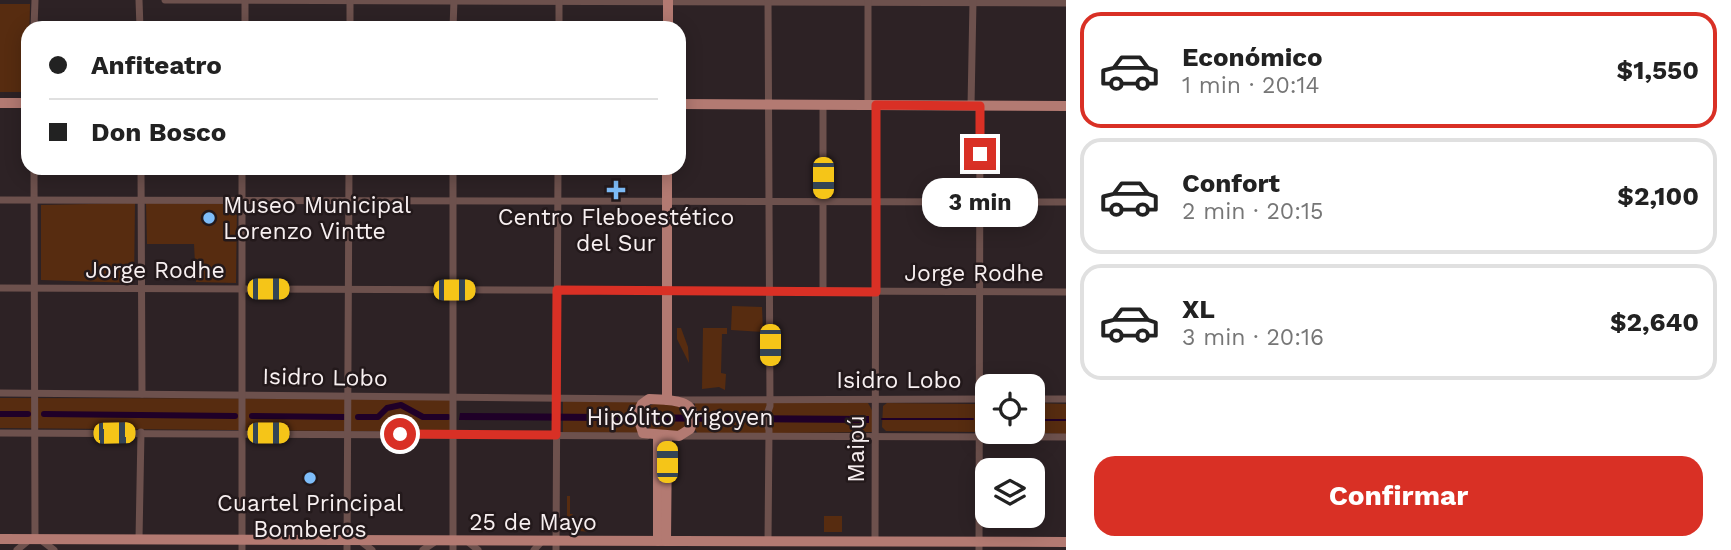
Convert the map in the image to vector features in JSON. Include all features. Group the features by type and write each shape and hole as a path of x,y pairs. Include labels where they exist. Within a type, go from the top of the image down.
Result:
{"main road":[{"path":"663,21 665,0"},
{"path":"665,0 667,21"},
{"path":"0,103 21,103"},
{"path":"686,104 1066,106"},
{"path":"662,175 664,400"},
{"path":"664,201 666,175"},
{"path":"662,541 658,436 641,431 636,418 639,407 649,399 680,400 689,405 693,420 690,429 679,436"},
{"name":"Hipólito Yrigoyen","path":"658,436 679,436"},
{"name":"25 de Mayo","path":"0,538 139,539 242,545 347,545 359,540 436,541 453,546 467,541 542,541 556,546 662,541 875,541 979,546 1066,542"},
{"path":"643,550 662,541 684,550"}],"street":[{"path":"34,21 35,0"},
{"path":"139,0 139,21"},
{"path":"165,0 1066,3"},
{"path":"245,0 245,21"},
{"path":"349,21 350,0"},
{"path":"453,21 454,0"},
{"path":"559,1 559,21"},
{"path":"768,1 771,202 770,400 766,417 769,436 768,541"},
{"name":"Maipú","path":"868,1 876,202 875,541"},
{"path":"973,1 982,374"},
{"path":"823,105 823,291"},
{"path":"34,175 35,539"},
{"path":"141,175 142,394"},
{"path":"242,175 242,545"},
{"path":"347,545 349,175"},
{"path":"453,175 453,546"},
{"path":"556,546 558,175"},
{"path":"0,200 1066,202"},
{"name":"Jorge Rodhe","path":"0,288 1066,292"},
{"name":"Isidro Lobo","path":"0,393 649,399"},
{"name":"Isidro Lobo","path":"680,400 975,400"},
{"path":"1045,400 1066,400"},
{"path":"139,539 141,432"},
{"name":"Hipólito Yrigoyen","path":"0,433 658,436"},
{"name":"Hipólito Yrigoyen","path":"679,436 975,437"},
{"name":"Hipólito Yrigoyen","path":"1045,437 1066,437"},
{"path":"979,444 979,546"},
{"path":"17,550 23,542 35,539 45,541 54,550"},
{"path":"359,540 372,550"},
{"path":"423,550 436,541"},
{"path":"467,541 478,550"},
{"path":"534,550 542,541"}],"shaded area":[{"path":"0,4 30,4 30,21 21,21 21,92 0,92"},
{"path":"135,203 134,283 41,280 41,205"},
{"path":"146,203 237,204 236,283 196,282 194,244 147,244"},
{"path":"732,306 762,307 763,332 731,330"},
{"path":"677,328 681,328 688,347 689,363 677,339"},
{"path":"703,328 727,328 727,334 722,334 721,373 726,374 725,390 719,387 702,389"},
{"path":"0,398 454,399 451,432 0,428"},
{"path":"563,401 639,401 638,433 563,432"},
{"path":"656,403 683,407 687,420 681,432 650,430 644,414 649,406"},
{"path":"695,403 868,403 873,412 873,432 698,434 694,428"},
{"path":"887,403 975,404 975,432 886,431 882,427 883,406"},
{"path":"1045,403 1066,404 1066,434 1045,433"},
{"path":"460,413 869,416 869,423 459,420"},
{"path":"567,496 570,496 570,514 573,514 567,522"},
{"path":"824,516 842,516 842,532 824,532"},
{"path":"567,522 573,528 591,528 591,532 567,530"}],"waterway":[{"path":"358,417 378,417 387,408 401,405 423,417 448,417"},
{"path":"0,414 28,414"},
{"path":"44,414 235,416"},
{"path":"252,416 344,417"},
{"path":"882,419 973,419"},
{"path":"1045,420 1066,420"}],"place":[{"name":"Centro Fleboestético del Sur","path":"616,190"},
{"name":"Museo Municipal Lorenzo Vintte","path":"209,218"},
{"name":"Cuartel Principal Bomberos","path":"310,478"}],"route":[{"path":"400,434 556,435 557,290 876,292 876,105 980,106 980,154"}]}
